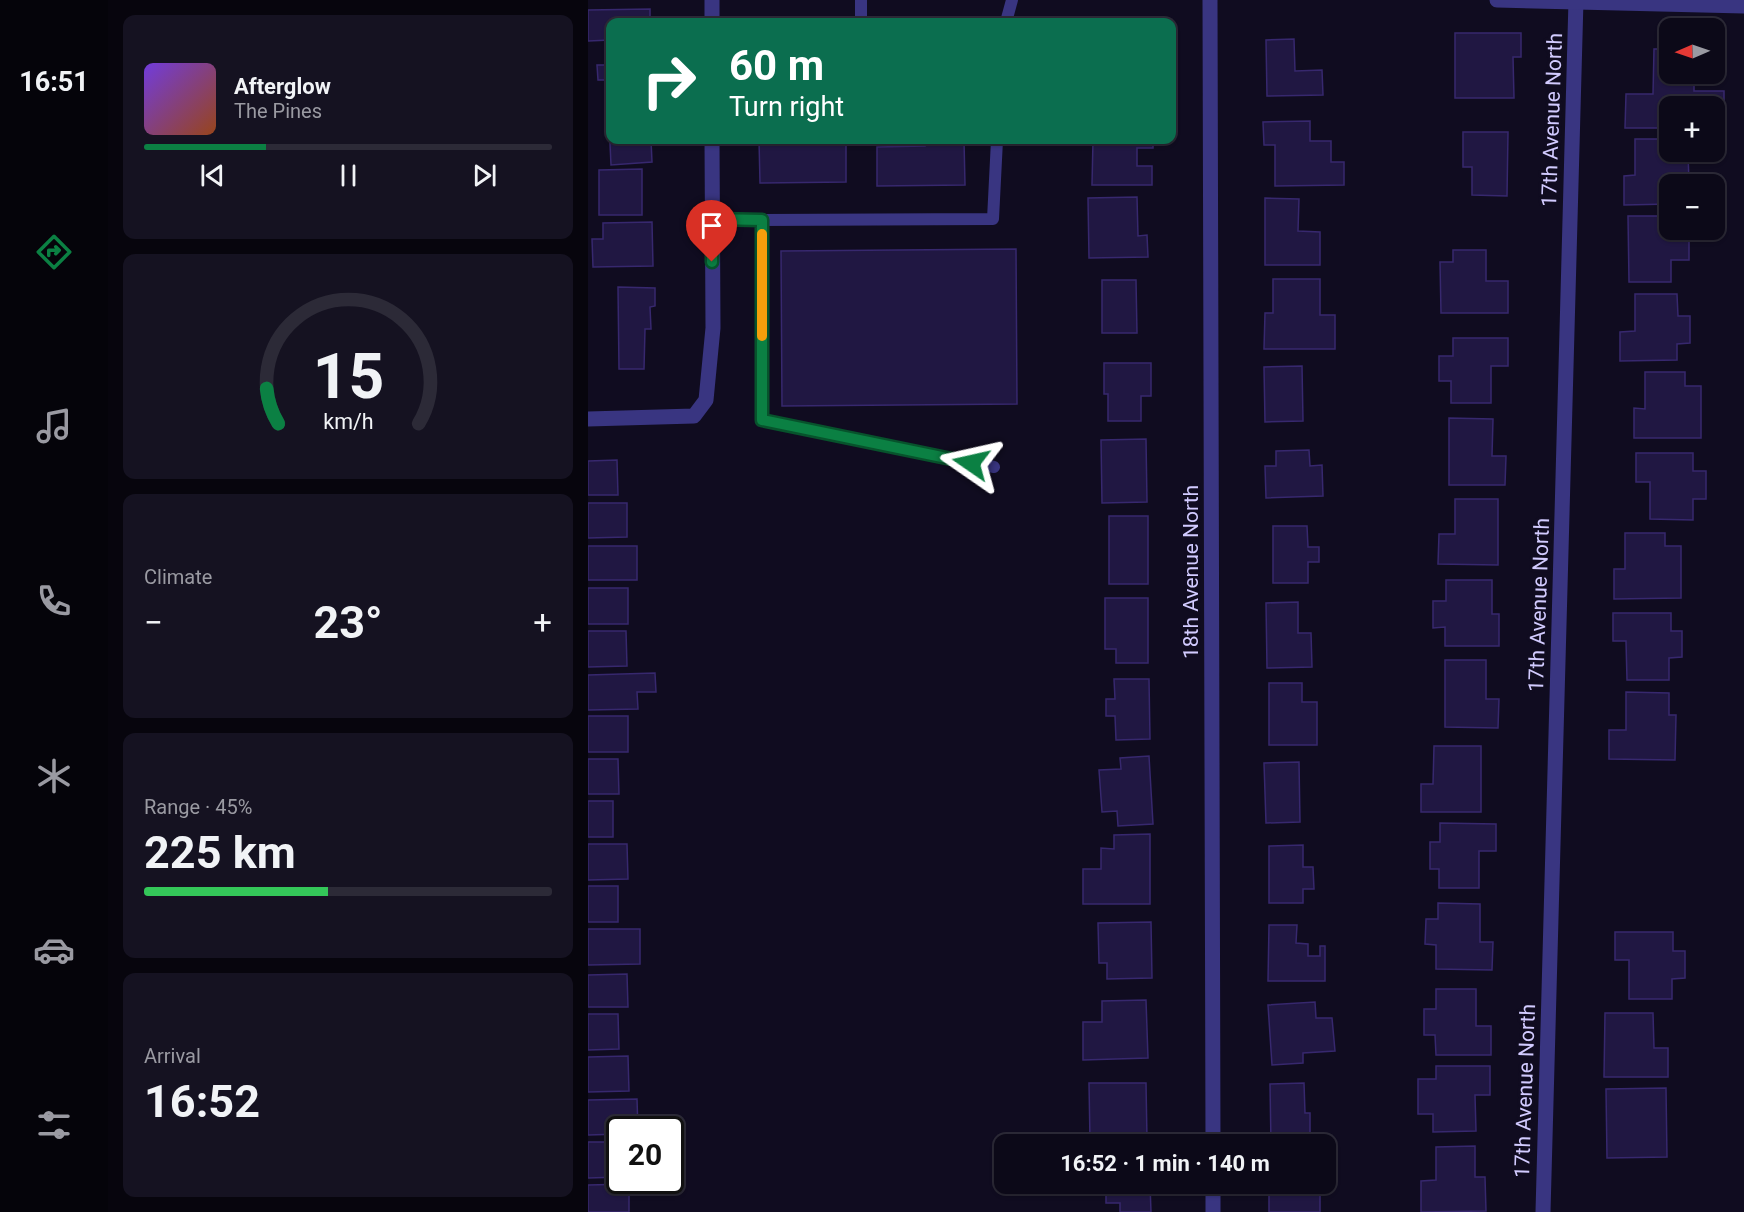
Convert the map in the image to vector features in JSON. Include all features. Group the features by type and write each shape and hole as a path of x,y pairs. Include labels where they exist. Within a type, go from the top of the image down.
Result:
{"street":[{"path":"712,0 712,18"},
{"name":"18th Avenue North","path":"1210,0 1213,1134"},
{"path":"1497,0 1744,6"},
{"name":"17th Avenue North","path":"1543,1212 1576,1"},
{"path":"588,419 694,416 706,400 713,328 712,144"},
{"path":"1213,1194 1213,1212"}],"lane":[{"path":"861,0 861,18"},
{"path":"1007,18 1012,0"},
{"path":"712,219 993,219 997,144"},
{"path":"762,220 762,420 994,467"}],"building":[{"path":"650,9 650,18 606,18 606,40 588,41 588,10"},
{"path":"1455,33 1521,33 1521,57 1513,57 1514,98 1455,98"},
{"path":"1294,39 1295,71 1322,70 1323,95 1267,96 1266,40"},
{"path":"1654,49 1659,49 1659,84 1694,84 1694,91 1724,91 1724,96 1659,96 1658,128 1625,128 1626,94 1653,94"},
{"path":"597,65 606,65 606,80 598,80"},
{"path":"1310,121 1310,141 1331,141 1331,162 1344,162 1344,185 1275,186 1275,145 1264,145 1263,122"},
{"path":"1463,132 1508,132 1507,196 1472,195 1472,167 1463,167"},
{"path":"1635,139 1659,139 1659,162 1688,162 1689,174 1659,174 1659,204 1624,205 1624,176 1635,175"},
{"path":"610,144 651,144 652,162 611,165"},
{"path":"759,144 846,144 846,182 760,183"},
{"path":"925,144 964,144 965,185 877,186 877,147 925,146"},
{"path":"1093,144 1153,144 1153,148 1137,148 1137,166 1152,166 1152,185 1092,185"},
{"path":"642,169 642,215 599,215 599,170"},
{"path":"1137,197 1138,236 1147,235 1148,257 1089,258 1088,198"},
{"path":"1265,198 1299,199 1298,231 1320,232 1320,265 1265,265"},
{"path":"1628,216 1659,216 1659,240 1689,240 1689,260 1671,260 1671,282 1629,282"},
{"path":"652,222 653,266 593,267 592,239 603,239 603,223"},
{"path":"1016,249 1017,404 782,406 781,251"},
{"path":"1453,250 1486,250 1486,281 1508,281 1508,313 1441,313 1440,262 1453,262"},
{"path":"1273,279 1320,279 1320,315 1335,315 1335,349 1264,349 1265,313 1273,313"},
{"path":"1102,280 1136,280 1137,333 1102,333"},
{"path":"618,287 655,288 655,306 650,307 651,329 645,329 644,369 619,369"},
{"path":"1635,294 1677,294 1678,316 1690,316 1690,343 1677,344 1677,360 1620,361 1620,332 1635,331"},
{"path":"1453,338 1508,338 1508,366 1491,366 1491,403 1451,403 1451,381 1439,381 1439,356 1453,356"},
{"path":"1104,363 1151,363 1151,396 1141,396 1141,421 1108,421 1108,394 1104,394"},
{"path":"1302,366 1303,421 1265,422 1264,367"},
{"path":"1645,372 1685,372 1685,386 1701,386 1701,438 1634,438 1634,408 1645,409"},
{"path":"1449,418 1493,419 1492,456 1506,456 1505,485 1449,485"},
{"path":"1146,439 1147,502 1102,503 1101,440"},
{"path":"1309,450 1310,466 1322,465 1323,496 1266,498 1265,466 1276,466 1276,451"},
{"path":"1636,453 1693,453 1693,471 1706,471 1706,499 1693,499 1693,520 1650,519 1650,482 1636,482"},
{"path":"617,460 618,495 588,495 588,461"},
{"path":"1455,499 1498,499 1498,565 1438,564 1439,534 1455,534"},
{"path":"588,503 627,503 627,537 588,538"},
{"path":"1109,516 1148,516 1148,584 1109,584"},
{"path":"1273,526 1307,526 1308,547 1319,547 1319,562 1308,562 1308,583 1273,583"},
{"path":"1625,533 1665,533 1665,546 1681,546 1681,598 1614,599 1614,569 1625,569"},
{"path":"588,546 637,546 637,580 588,580"},
{"path":"1446,580 1492,580 1492,614 1499,614 1499,646 1445,646 1445,627 1433,628 1433,601 1446,601"},
{"path":"588,588 628,588 628,624 588,624"},
{"path":"1105,598 1148,598 1148,663 1116,663 1116,649 1105,649"},
{"path":"1298,602 1298,633 1311,633 1312,667 1267,668 1266,603"},
{"path":"1613,613 1671,613 1671,631 1682,631 1682,657 1669,658 1669,680 1627,680 1626,641 1613,641"},
{"path":"588,631 626,631 627,666 588,667"},
{"path":"1445,660 1486,660 1486,699 1499,699 1498,728 1445,727"},
{"path":"655,673 656,692 637,692 638,709 588,710 588,675"},
{"path":"1114,679 1149,679 1150,739 1116,740 1115,716 1106,716 1106,699 1115,699"},
{"path":"1269,683 1302,683 1302,702 1317,702 1317,745 1269,745"},
{"path":"1626,692 1669,693 1669,715 1676,715 1675,760 1609,759 1609,730 1626,730"},
{"path":"588,716 628,716 628,752 588,752"},
{"path":"1434,746 1481,746 1481,812 1421,812 1421,784 1433,784"},
{"path":"1149,756 1153,824 1118,826 1117,811 1102,812 1099,770 1121,769 1120,758"},
{"path":"588,759 618,759 619,794 588,794"},
{"path":"1299,762 1300,822 1266,823 1264,763"},
{"path":"588,801 613,801 613,837 588,837"},
{"path":"1440,823 1496,824 1496,851 1479,851 1479,888 1439,888 1439,869 1430,869 1430,842 1440,842"},
{"path":"1150,834 1150,904 1083,904 1083,869 1101,869 1101,848 1114,849 1114,835"},
{"path":"588,844 627,844 628,879 588,880"},
{"path":"1303,845 1303,867 1313,867 1314,889 1303,889 1303,903 1269,903 1269,846"},
{"path":"588,886 618,886 618,922 588,922"},
{"path":"1438,903 1480,904 1480,942 1493,942 1492,970 1436,969 1436,945 1425,944 1426,919 1438,919"},
{"path":"1151,922 1152,978 1107,979 1107,963 1099,963 1098,923"},
{"path":"1269,925 1297,925 1296,943 1308,944 1308,956 1320,956 1320,946 1325,946 1325,981 1268,981"},
{"path":"588,929 640,929 640,964 588,965"},
{"path":"1615,932 1673,932 1673,951 1685,951 1685,978 1672,979 1672,999 1629,999 1629,960 1615,960"},
{"path":"627,974 628,1007 588,1007 588,975"},
{"path":"1436,989 1476,989 1476,1026 1491,1026 1491,1055 1436,1055 1435,1035 1424,1035 1424,1009 1436,1009"},
{"path":"1146,1000 1148,1058 1083,1060 1083,1022 1102,1022 1102,1001"},
{"path":"1315,1002 1316,1018 1332,1018 1335,1051 1303,1053 1303,1063 1272,1065 1268,1005"},
{"path":"1605,1013 1653,1013 1654,1048 1668,1048 1668,1077 1604,1077"},
{"path":"588,1014 618,1014 619,1049 588,1050"},
{"path":"628,1056 629,1091 588,1092 588,1057"},
{"path":"1436,1066 1490,1066 1490,1095 1475,1095 1476,1131 1433,1132 1433,1114 1418,1114 1418,1079 1436,1079"},
{"path":"1089,1083 1146,1083 1147,1134 1090,1134"},
{"path":"1304,1083 1305,1113 1310,1113 1310,1134 1271,1134 1270,1084"},
{"path":"1666,1088 1667,1157 1607,1158 1606,1089"},
{"path":"637,1099 638,1116 606,1116 606,1134 588,1135 588,1100"},
{"path":"588,1142 606,1142 606,1177 588,1178"},
{"path":"1475,1146 1475,1177 1485,1177 1486,1211 1421,1212 1421,1181 1436,1180 1436,1147"},
{"path":"588,1185 606,1185 606,1194 629,1194 629,1212 588,1212"},
{"path":"1106,1194 1150,1194 1151,1212 1120,1212 1120,1203 1106,1203"},
{"path":"1269,1194 1320,1194 1320,1212 1269,1212"}],"slow traffic":[{"path":"762,234 762,336"}],"route":[{"path":"712,262 712,219 762,220 762,420 971,463"}]}
